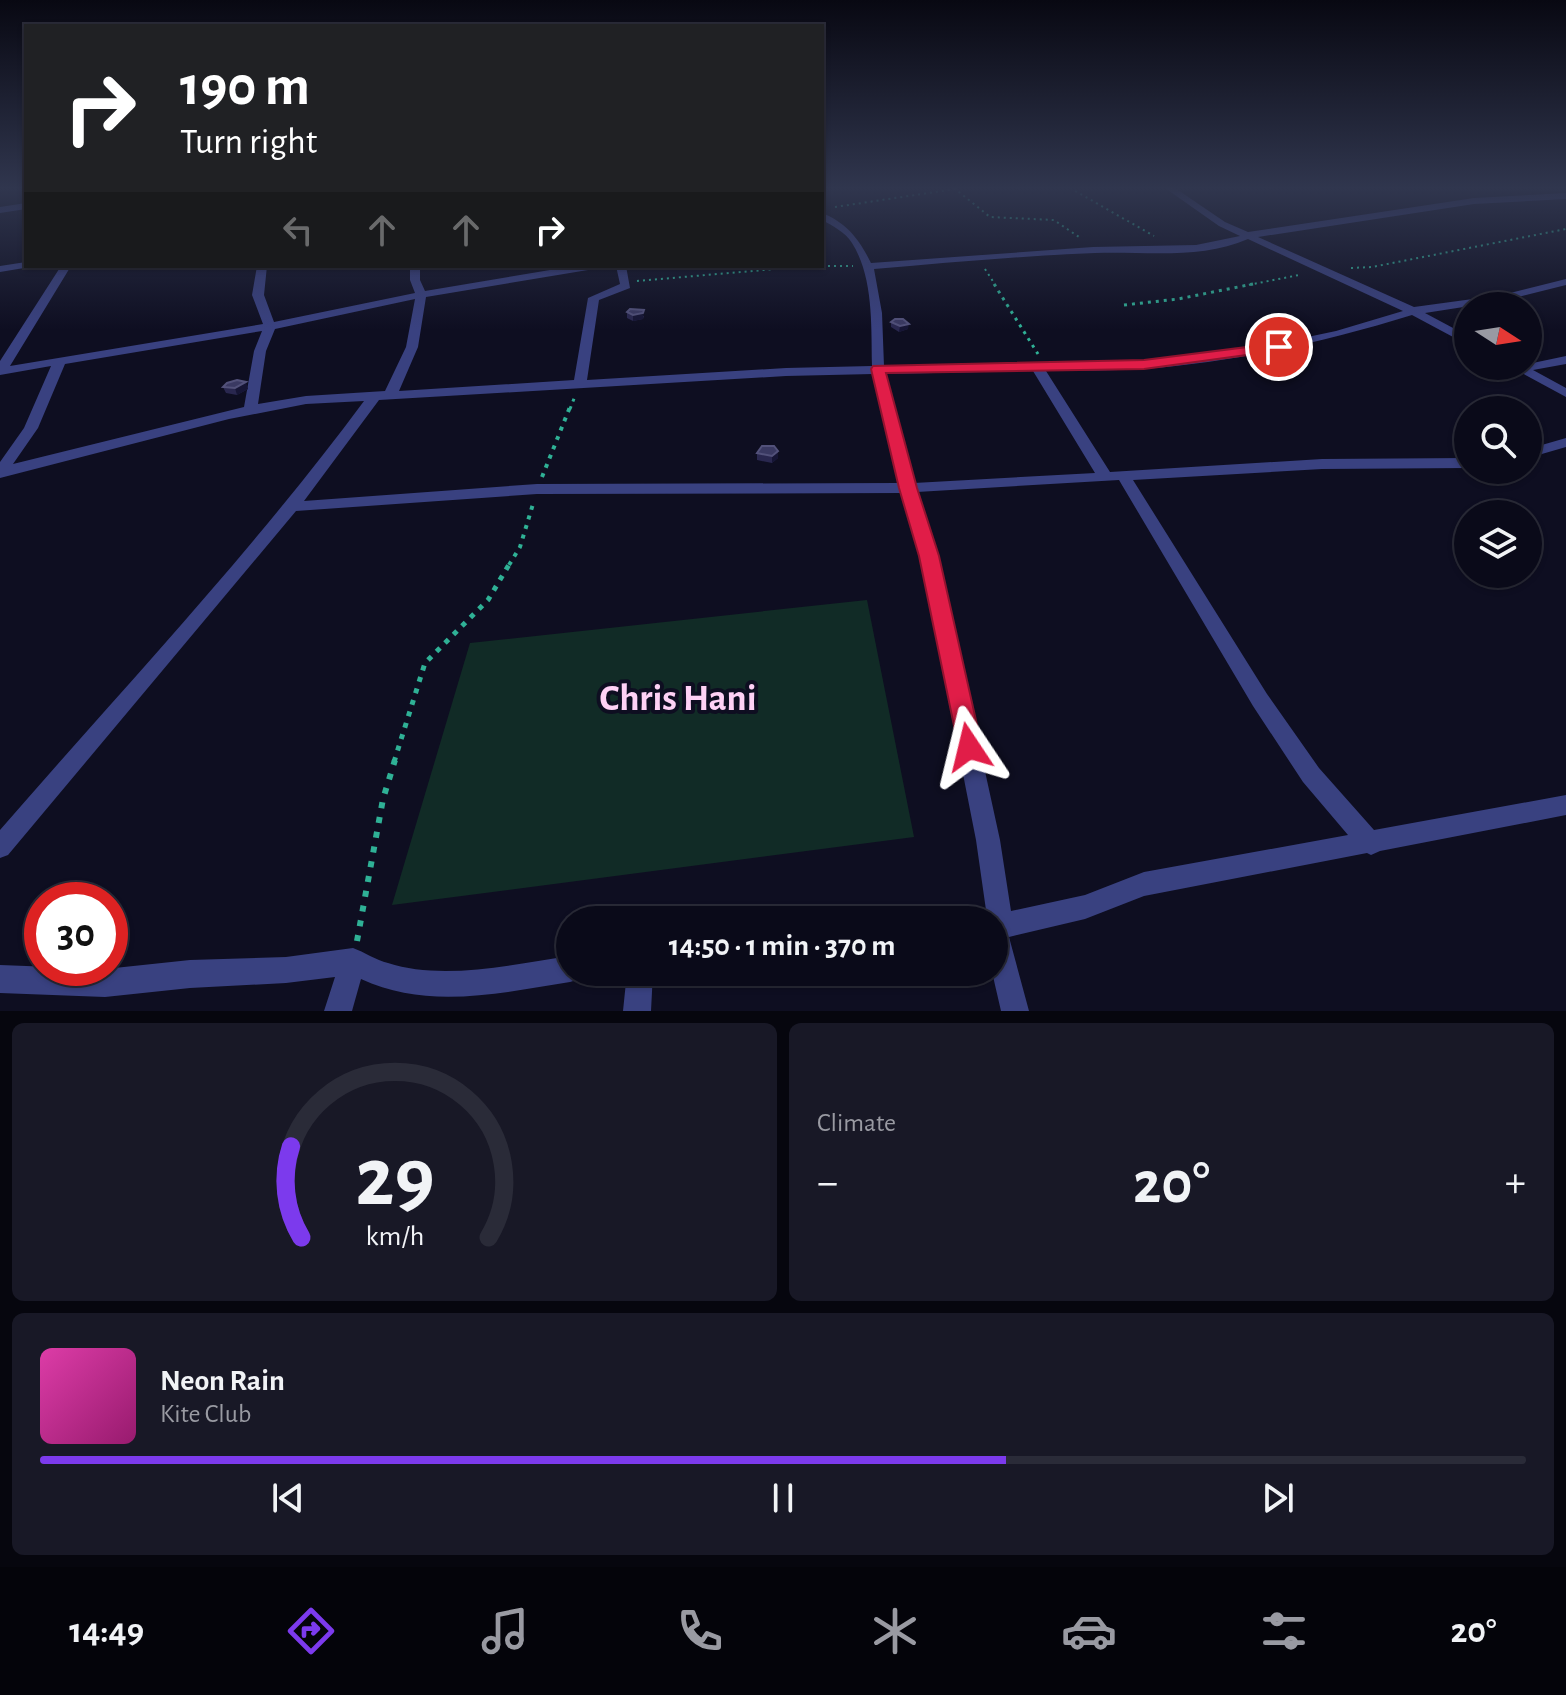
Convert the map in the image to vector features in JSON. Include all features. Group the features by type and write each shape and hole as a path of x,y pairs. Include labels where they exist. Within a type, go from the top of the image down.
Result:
{"street":[{"path":"850,235 868,266 876,313 878,369 951,650 998,906"},
{"path":"868,266 1238,242 1249,235"},
{"path":"1249,235 1413,311 1454,333"},
{"path":"0,269 24,265"},
{"path":"0,371 65,268"},
{"path":"251,408 260,351 270,326 258,295 262,268"},
{"path":"0,847 105,728 382,396 412,347 421,295 415,280 415,268"},
{"path":"0,371 270,326 525,270 560,268"},
{"path":"580,382 594,298 623,288 627,283 622,268"},
{"path":"0,472 160,434 251,408 306,400 580,382 878,369 1144,365 1249,353 1339,334 1413,311 1502,298 1566,282"},
{"path":"1542,364 1566,360"},
{"path":"0,472 31,428 60,361"},
{"path":"1042,367 1311,775 1371,844"},
{"path":"1541,380 1566,393"},
{"path":"1542,450 1566,442"},
{"path":"289,507 537,489 908,488 1322,464 1454,463"},
{"path":"1008,925 1085,907 1144,884 1257,861 1371,844 1566,805"},
{"path":"0,979 105,983 190,974 286,970 353,961 387,977 437,984 493,981 556,971"},
{"path":"338,1011 353,961"},
{"path":"1008,983 1015,1011"},
{"path":"637,1011 639,986"}],"path":[{"path":"1075,235 1095,250"},
{"path":"1152,235 1172,247"},
{"path":"978,257 1042,367"},
{"path":"824,266 868,266"},
{"path":"627,283 774,268"},
{"path":"353,961 383,799 425,663 488,600 520,547 537,489 580,382"}],"green space":[{"path":"867,600 914,837 392,905 470,643"}],"building":[{"path":"630,309 644,310 633,315 627,312"},
{"path":"903,319 909,324 900,326 891,322"},
{"path":"237,380 246,382 235,388 223,387 227,383"},
{"path":"762,446 774,446 778,451 772,456 757,453"}],"district":[{"name":"Chris Hani","path":"678,697"}],"route":[{"path":"969,747 929,556 878,369 1144,365 1279,347"}]}
